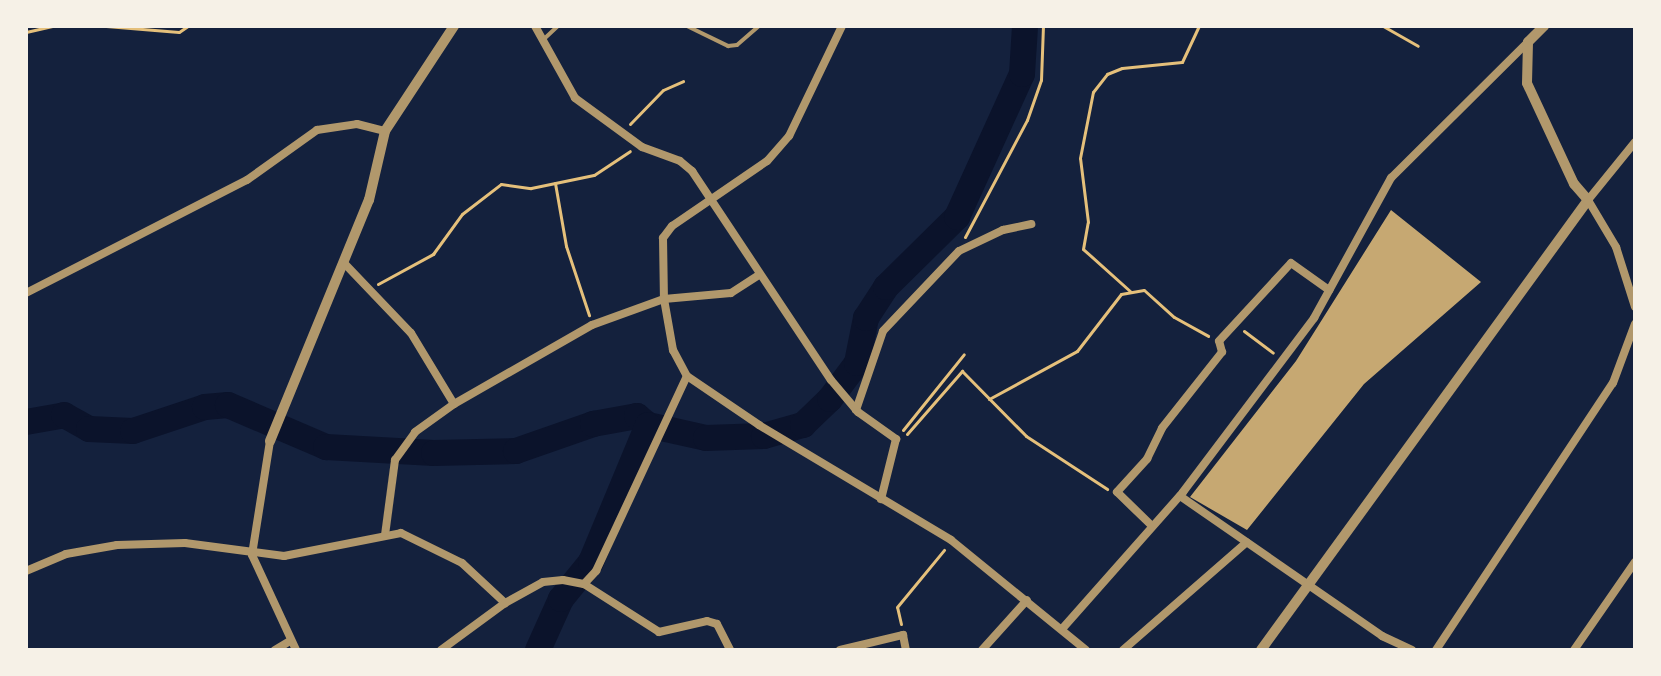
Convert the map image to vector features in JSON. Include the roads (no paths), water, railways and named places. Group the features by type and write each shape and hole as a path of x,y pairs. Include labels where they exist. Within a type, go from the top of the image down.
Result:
{"street":[{"path":"296,650 252,555 270,441 281,406 345,264 369,200 385,131 454,26"},
{"path":"535,26 575,98 642,147 680,161 713,201 831,380 856,410 896,439 881,499"},
{"path":"842,26 789,136 767,161 713,201 672,226 663,238 664,299 673,350 687,376 759,425 951,540 1086,650"},
{"path":"1062,629 1150,524 1180,496 1282,360 1329,290 1391,178 1544,26"},
{"path":"1528,42 1527,83 1574,184 1588,200 1616,247 1635,299 1635,307"},
{"path":"26,293 247,180 317,130 357,124 385,131"},
{"path":"1261,650 1588,200 1635,142"},
{"path":"856,410 883,331 959,251 1003,230 1031,224"},
{"path":"1150,524 1117,492 1147,459 1162,428 1222,352 1219,341 1291,263 1329,290"},
{"path":"345,264 411,333 454,404"},
{"path":"385,535 395,460 405,441 454,404 592,325 664,299 731,293 759,275"},
{"path":"1436,650 1613,383 1635,324"},
{"path":"584,584 596,571 665,415 687,376"},
{"path":"1180,496 1382,636 1412,650"},
{"path":"26,571 66,554 117,545 185,543 252,555 284,556 385,535 414,536 477,574 505,603"},
{"path":"1123,650 1247,542"},
{"path":"1574,650 1635,562"},
{"path":"441,650 505,603 543,582 563,580 584,584 659,632 707,621 717,624 730,650"},
{"path":"982,650 1027,600"},
{"path":"840,650 903,635 906,650"},
{"path":"275,650 290,641"}],"lane":[{"path":"544,39 558,26"},
{"path":"687,26 728,46 737,45 759,26"}],"waterway":[{"path":"648,425 706,438 764,436 803,425 830,399 857,363 866,318 886,287 957,217 1022,74 1025,26"},
{"path":"26,422 64,415 89,429 133,431 205,407 228,405 326,447 434,453 516,451 593,424 637,416 648,425"},
{"path":"538,650 561,599 591,562 648,425"}]}
